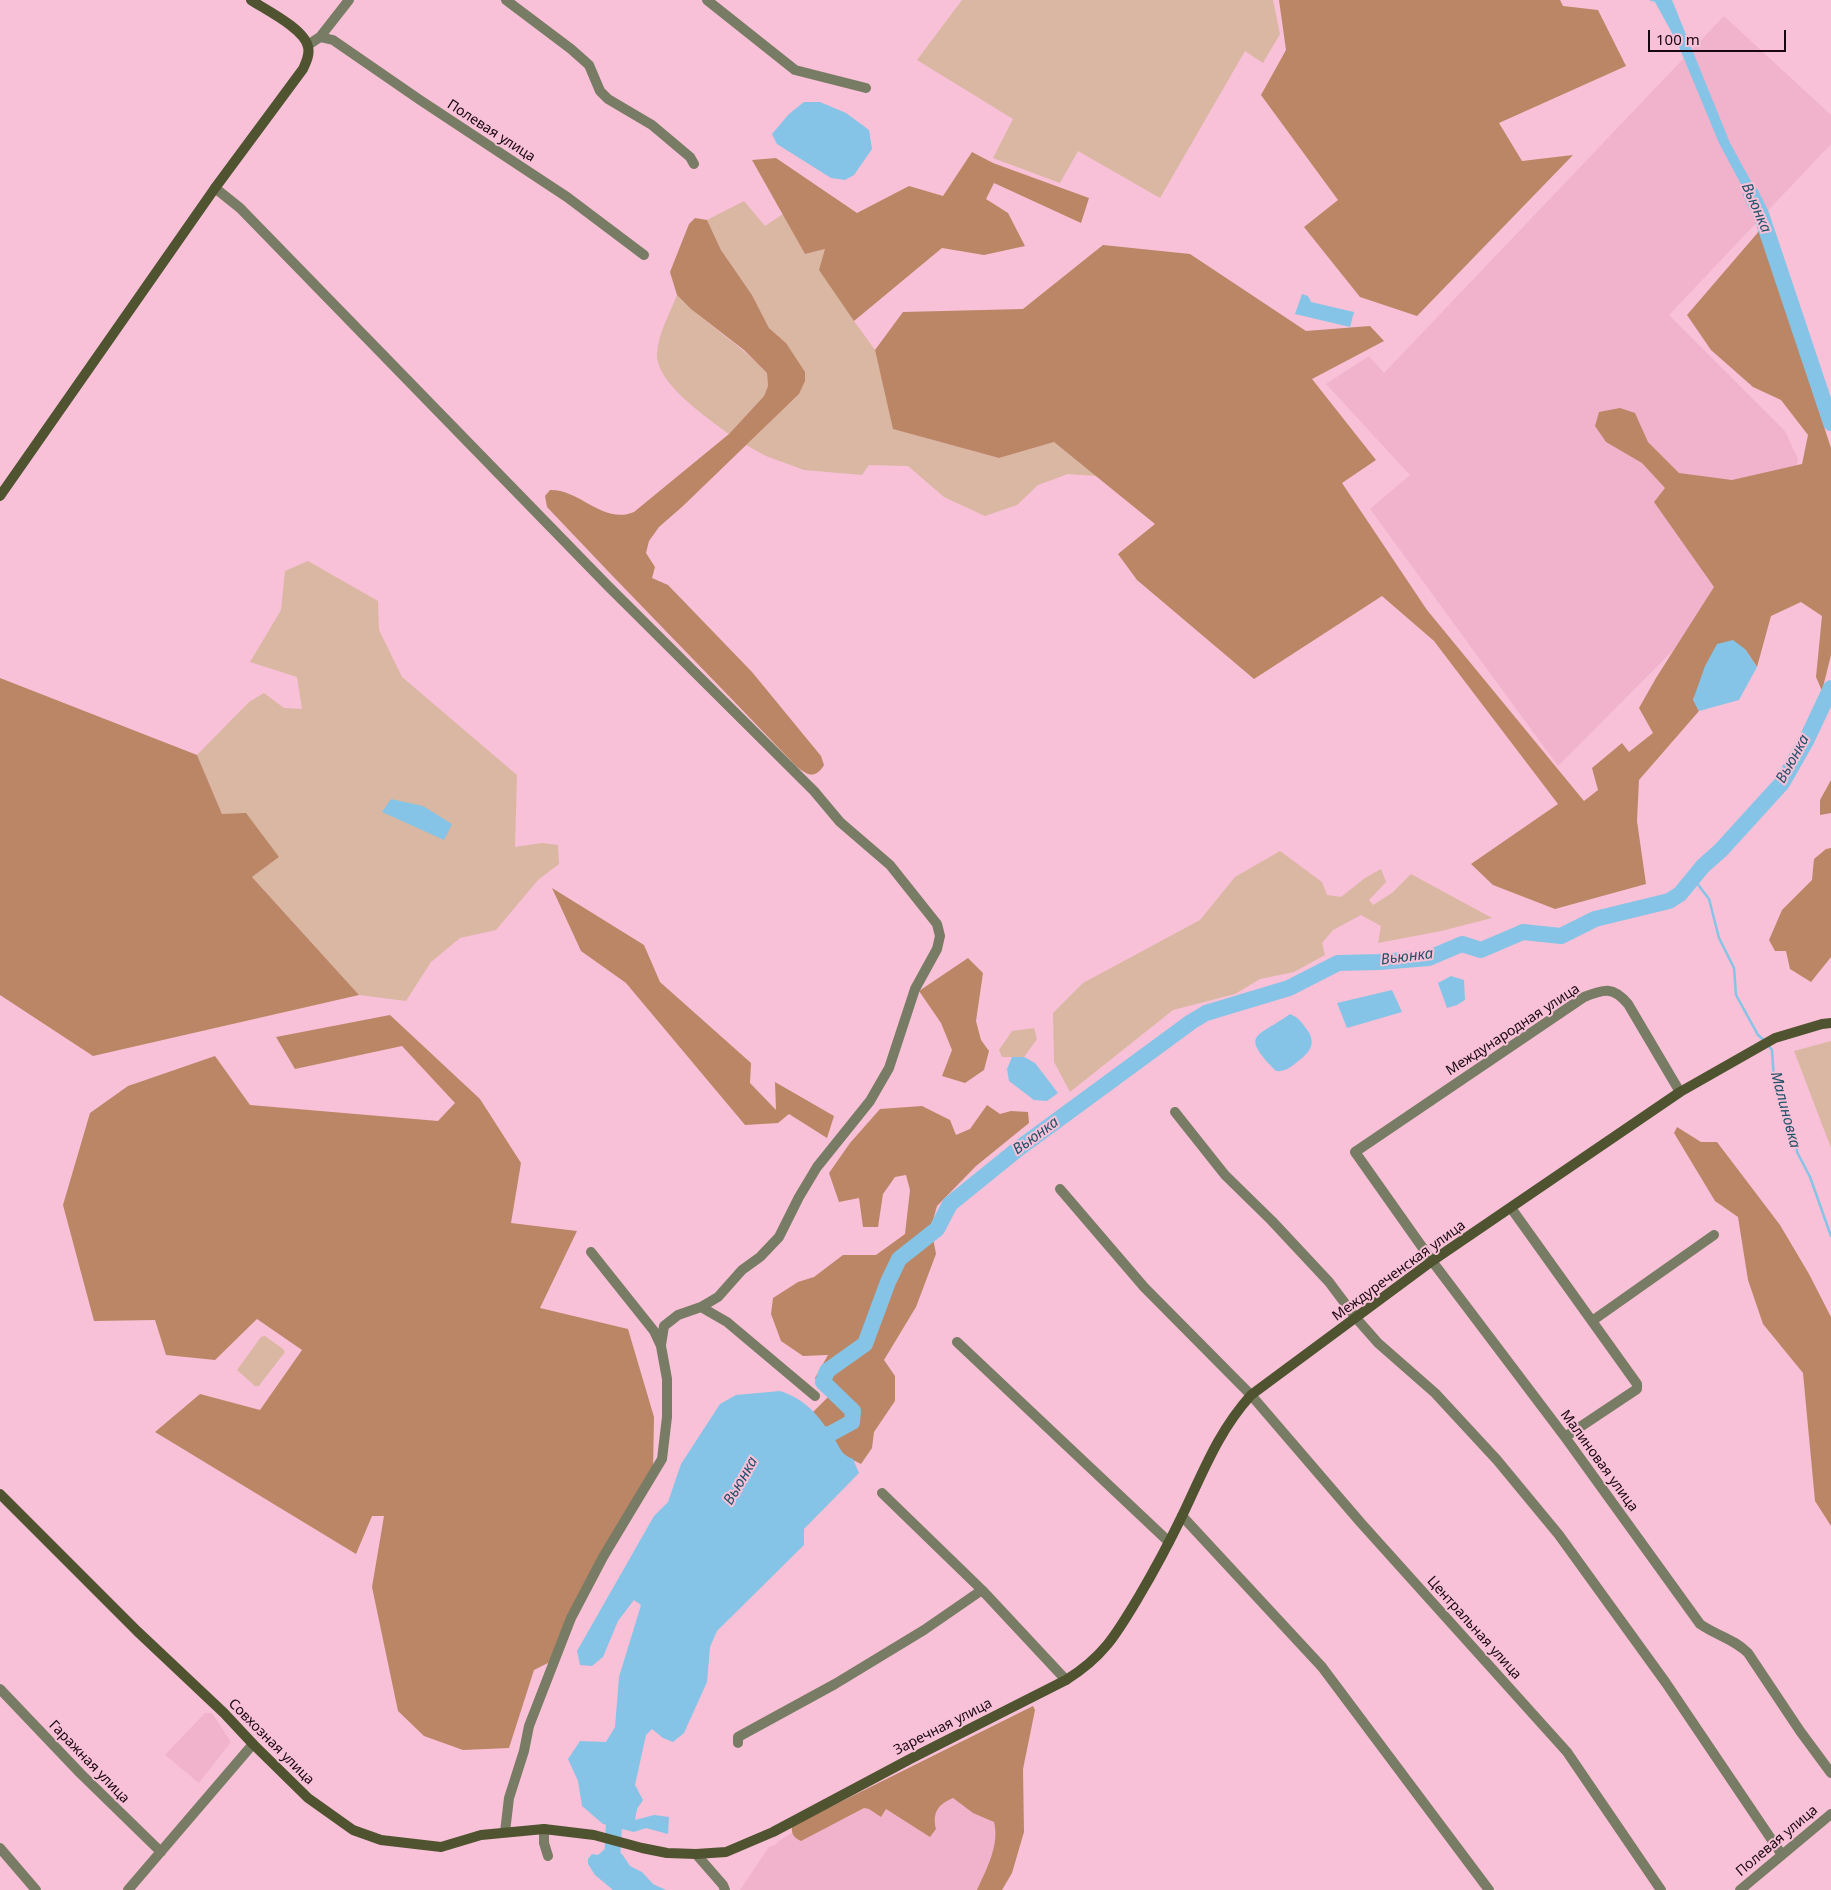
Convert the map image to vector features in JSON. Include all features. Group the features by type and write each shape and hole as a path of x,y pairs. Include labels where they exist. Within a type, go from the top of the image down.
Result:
{"street":[{"path":"0,496 215,188 303,70 308,56 308,45 304,36 251,0"},
{"path":"308,45 320,37 348,0"},
{"path":"506,0 571,48 589,66 600,91 608,99 652,125 690,156 694,164"},
{"path":"707,0 795,70 866,88"},
{"name":"Полевая улица","path":"320,37 332,40 567,198 644,255"},
{"path":"215,188 240,208 606,585 814,791 840,822 890,866 937,924 940,936 936,949 915,989 889,1068 870,1101 817,1167 799,1197 779,1238 760,1257 742,1270 718,1297 701,1307 678,1315 664,1326 661,1346"},
{"name":"Международная улица","path":"1355,1152 1584,997 1600,991 1612,991 1620,995 1628,1004 1680,1092"},
{"name":"Междуреченская улица","path":"1182,1516 1219,1437 1251,1395 1432,1261 1680,1092 1775,1038 1822,1024 1831,1024"},
{"path":"1176,1112 1225,1176 1272,1221 1329,1282 1378,1343 1435,1393 1496,1460 1559,1535 1666,1683 1782,1855"},
{"name":"Малиновая улица","path":"1355,1152 1432,1261 1565,1437 1700,1624 1738,1643 1748,1653 1800,1731 1831,1773"},
{"name":"Центральная улица","path":"1060,1189 1144,1287 1251,1395 1361,1523 1567,1752 1661,1890"},
{"path":"1511,1208 1637,1384 1637,1389 1565,1437"},
{"path":"1592,1321 1714,1235"},
{"path":"505,1832 509,1798 524,1751 529,1726 571,1618 603,1557 662,1458 667,1417 667,1379 661,1346 654,1331 591,1252"},
{"path":"701,1307 727,1322 815,1396"},
{"path":"957,1342 1169,1542"},
{"path":"882,1492 982,1590 1066,1680"},
{"name":"Совхозная улица","path":"0,1494 308,1798 353,1830 381,1840 441,1847 481,1835 544,1828 594,1834 642,1848"},
{"path":"1182,1516 1322,1667 1489,1890"},
{"name":"Заречная улица","path":"642,1848 667,1853 696,1854 726,1852 750,1843 1066,1680 1085,1668 1104,1650 1117,1633 1182,1516"},
{"path":"738,1743 738,1737 834,1684 924,1630 982,1590"},
{"name":"Гаражная улица","path":"0,1689 81,1774 161,1852"},
{"path":"128,1890 252,1744"},
{"name":"Полевая улица","path":"1740,1890 1831,1814"},
{"path":"544,1828 544,1843 548,1856"},
{"path":"0,1848 36,1890"},
{"path":"696,1854 723,1885 725,1890"}],"shaded area":[{"path":"962,0 1273,0 1280,34 1263,63 1245,51 1160,198 1078,151 1060,183 993,158 1013,119 917,60"},
{"path":"1279,0 1560,0 1563,6 1598,10 1626,66 1499,123 1522,161 1573,155 1417,316 1360,297 1304,227 1338,200 1261,95 1286,50"},
{"path":"1724,16 1831,115 1831,144 1669,315 1785,431 1798,459 1789,518 1755,568 1558,766 1370,509 1410,475 1326,384 1369,356 1384,373"},
{"path":"972,152 993,163 1089,198 1081,223 994,183 986,199 1008,213 1025,246 984,255 942,248 854,321 819,270 825,249 805,254 752,160 776,158 857,213 909,186 943,196"},
{"path":"744,201 765,226 783,214 805,254 825,249 854,321 875,350 894,429 999,458 1054,442 1097,476 1068,474 1038,485 1017,505 985,516 944,497 908,466 869,465 862,475 804,470 766,456 746,445 799,394 786,343 769,328 752,295 721,250 707,220"},
{"path":"695,218 707,220 721,250 752,295 769,328 786,343 805,372 805,381 799,394 659,527 649,541 646,553 655,567 652,578 668,585 752,672 821,756 824,765 821,770 814,774 807,774 796,766 547,507 545,496 550,490 561,491 612,514 623,515 634,512 729,434 764,396 768,386 767,373 744,350 691,309 677,295 670,272 689,224"},
{"path":"1760,230 1831,448 1831,655 1822,691 1816,677 1822,616 1801,602 1771,616 1757,667 1745,649 1693,699 1699,711 1639,780 1637,821 1646,884 1555,909 1493,885 1471,864 1558,804 1434,641 1382,596 1254,679 1137,580 1118,554 1155,524 1054,442 999,458 893,429 875,350 903,312 1023,309 1103,245 1190,254 1306,331 1370,326 1384,341 1312,379 1376,460 1342,483 1427,610 1584,801 1598,790 1592,768 1622,743 1629,752 1653,733 1639,708 1714,587 1654,502 1665,488 1642,463 1606,442 1595,426 1599,412 1620,408 1635,413 1648,442 1679,473 1732,480 1802,464 1808,435 1781,400 1753,387 1711,350 1687,315"},
{"path":"677,295 767,373 768,386 764,396 729,434 696,409 673,388 664,376 659,364 657,353 660,338"},
{"path":"308,561 378,601 379,630 402,677 517,775 515,847 542,843 558,845 559,864 538,880 496,930 460,938 431,962 406,1001 359,995 252,877 279,857 222,814 197,755 249,702 264,693 284,708 302,709 297,677 250,662 281,610 285,571"},
{"path":"0,678 197,755 222,814 246,813 279,857 252,877 359,995 93,1056 0,995"},
{"path":"1831,780 1831,813 1820,815 1820,800"},
{"path":"1831,848 1831,957 1811,982 1790,969 1786,951 1775,951 1769,940 1782,910 1812,880 1814,859 1826,849"},
{"path":"1280,851 1322,882 1327,895 1341,897 1365,878 1381,869 1386,882 1369,900 1373,905 1392,893 1411,874 1492,918 1441,931 1378,943 1381,926 1361,915 1333,930 1322,943 1325,955 1294,972 1260,979 1235,994 1173,1010 1070,1092 1054,1062 1053,1013 1083,983 1200,920 1235,877"},
{"path":"552,888 644,945 660,982 751,1063 750,1083 776,1110 775,1082 834,1116 827,1138 789,1114 778,1123 745,1125 626,983 581,951"},
{"path":"968,958 983,973 976,1021 981,1040 989,1051 984,1070 965,1083 942,1076 952,1050 941,1023 919,991"},
{"path":"390,1015 480,1099 521,1163 511,1223 577,1231 540,1308 628,1329 654,1417 653,1473 554,1660 534,1670 509,1748 463,1750 424,1736 398,1711 372,1587 384,1516 372,1516 356,1554 155,1432 200,1394 260,1410 302,1350 257,1319 215,1360 166,1355 155,1320 94,1321 63,1205 90,1113 128,1086 215,1056 250,1105 438,1121 455,1103 402,1046 295,1069 276,1037"},
{"path":"1034,1028 1037,1039 1024,1057 1002,1057 999,1050 1012,1031"},
{"path":"1831,1041 1831,1148 1794,1051"},
{"path":"987,1105 1000,1114 1011,1111 1028,1112 1029,1123 976,1166 937,1206 931,1227 936,1254 916,1307 884,1360 895,1376 895,1401 874,1432 872,1448 861,1464 843,1455 813,1412 828,1397 815,1378 828,1355 803,1356 781,1341 771,1314 773,1298 798,1282 814,1277 843,1255 876,1255 905,1234 910,1190 906,1175 895,1177 883,1194 878,1227 863,1227 859,1198 839,1202 829,1173 850,1143 880,1109 922,1106 950,1120 956,1135 970,1129"},
{"path":"1677,1127 1701,1142 1717,1142 1780,1225 1809,1274 1831,1317 1831,1526 1815,1501 1803,1373 1763,1324 1748,1280 1738,1217 1715,1201 1674,1133"},
{"path":"265,1336 285,1352 259,1386 255,1386 237,1370 261,1337"},
{"path":"1033,1706 1035,1710 1023,1769 1024,1832 1012,1873 1002,1890 977,1890 994,1848 994,1822 973,1813 953,1798 943,1803 937,1810 935,1818 936,1829 930,1837 886,1809 881,1817 864,1808 801,1841 796,1839 792,1826"},
{"path":"205,1713 212,1713 231,1742 199,1783 165,1755"},
{"path":"936,1756 1023,1822 992,1890 740,1890 769,1847"}],"water":[{"path":"1649,0 1672,0 1730,143 1753,185 1761,214 1749,209 1744,190 1719,143 1677,42 1655,2"},
{"path":"804,102 820,102 846,113 869,130 872,149 854,175 845,180 831,178 777,144 772,134 789,114"},
{"path":"1302,294 1308,296 1311,302 1354,312 1350,327 1295,314"},
{"path":"1733,640 1745,649 1757,667 1739,700 1699,711 1693,700 1705,666 1717,644"},
{"path":"391,799 423,806 452,824 444,840 382,812"},
{"path":"1451,976 1464,980 1465,1000 1447,1008 1438,983"},
{"path":"1392,990 1402,1012 1347,1028 1337,1003"},
{"path":"1290,1014 1297,1018 1309,1032 1312,1042 1306,1054 1292,1066 1285,1070 1276,1071 1265,1059 1255,1043 1261,1033"},
{"path":"1012,1057 1024,1057 1035,1063 1058,1093 1047,1101 1034,1100 1009,1081 1007,1069"},
{"path":"780,1391 798,1399 812,1410 824,1424 842,1452 853,1459 859,1473 804,1529 804,1545 717,1631 710,1647 707,1682 684,1733 673,1742 663,1738 652,1729 646,1735 635,1785 643,1800 637,1809 635,1820 654,1815 669,1817 668,1834 646,1828 634,1832 603,1824 582,1806 578,1781 568,1759 580,1741 606,1742 615,1727 619,1677 641,1605 634,1600 618,1621 603,1657 592,1666 580,1665 577,1651 654,1516 668,1502 681,1464 720,1404 736,1395"},
{"path":"605,1849 622,1854 630,1866 642,1872 653,1884 666,1890 613,1890 595,1875 588,1864 588,1859 592,1854 598,1855"}],"waterway":[{"name":"Вьюнка","path":"1751,194 1761,214 1831,423"},
{"name":"Вьюнка","path":"808,1437 830,1434 852,1422 853,1411 823,1382 827,1371 865,1344 888,1282 899,1259 937,1229 950,1204 1018,1149 1191,1022 1206,1013 1289,988 1338,963 1429,958 1462,944 1481,950 1523,932 1561,936 1595,919 1669,901 1680,894 1703,866 1721,850 1782,783 1806,741 1831,688"},
{"name":"Малиновка","path":"1693,878 1709,899 1719,938 1734,968 1736,995 1758,1035 1765,1041"},
{"name":"Малиновка","path":"1768,1045 1772,1050 1774,1081 1785,1116 1796,1136 1797,1152 1810,1177 1831,1236"},
{"name":"Вьюнка","path":"615,1804 612,1862 628,1890"}]}
